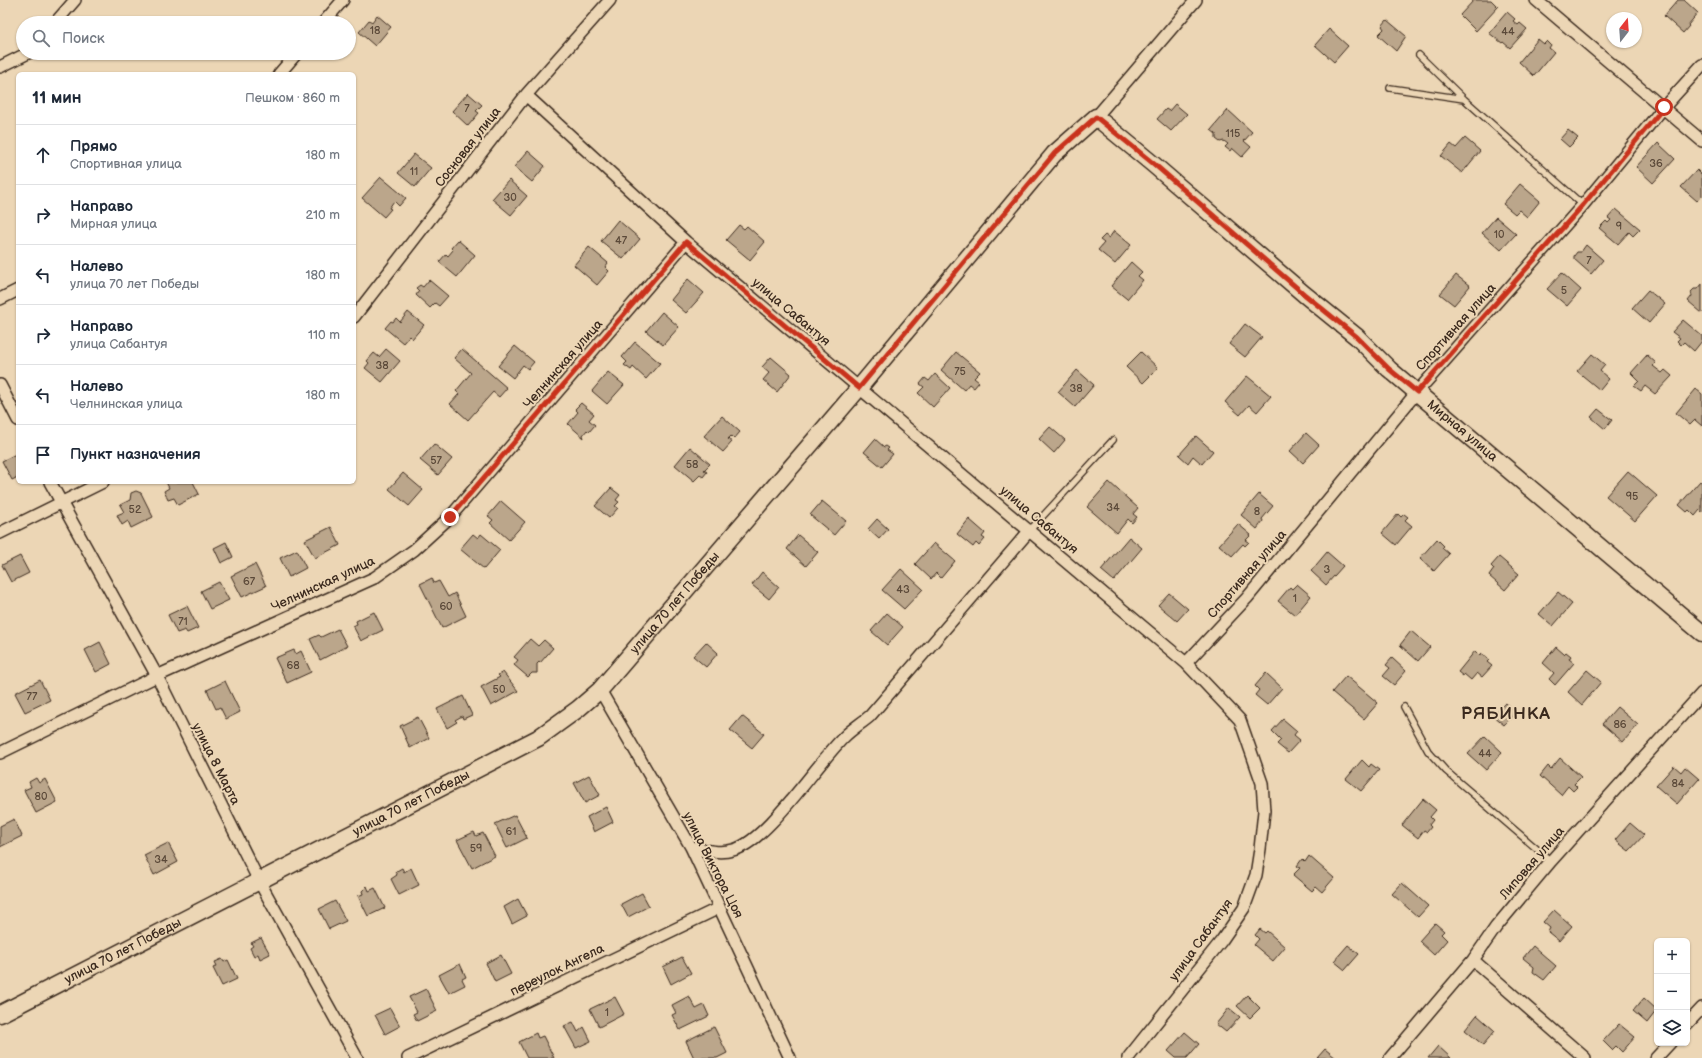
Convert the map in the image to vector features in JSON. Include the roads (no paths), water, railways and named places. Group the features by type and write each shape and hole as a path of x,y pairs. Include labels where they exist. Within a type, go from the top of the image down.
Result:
{"street":[{"path":"61,16 75,0"},
{"path":"329,16 343,0"},
{"name":"Сосновая улица","path":"356,314 526,95 610,0"},
{"name":"улица 70 лет Победы","path":"0,1014 538,738 578,709 600,690 859,388 1054,154 1096,117 1196,0"},
{"path":"1536,0 1664,107 1702,141"},
{"path":"0,67 16,59"},
{"path":"281,72 291,60"},
{"name":"Спортивная улица","path":"1186,663 1247,598 1417,392 1583,205 1664,107 1702,65"},
{"name":"улица Сабантуя","path":"526,95 686,242 1030,530 1186,663 1240,720 1262,783 1264,811 1256,875 1244,908 1222,940 1128,1058"},
{"name":"Мирная улица","path":"1096,117 1154,164 1304,294 1357,337 1389,369 1702,633"},
{"name":"Челнинская улица","path":"0,754 156,676 374,578 414,550 450,517 686,242"},
{"path":"0,298 16,291"},
{"path":"0,385 16,416"},
{"name":"улица 8 Марта","path":"51,484 156,676 259,881 357,1058"},
{"path":"0,533 99,484"},
{"path":"691,847 715,852 734,850 749,843 766,828 844,737 870,716 1030,530"},
{"name":"улица Виктора Цоя","path":"600,690 691,847 790,1058"},
{"name":"Липовая улица","path":"1390,1058 1473,960 1496,927 1551,861 1702,693"},
{"name":"переулок Ангела","path":"408,1058 719,908"},
{"path":"1473,960 1585,1058"},
{"path":"1690,1021 1702,1008"},
{"path":"1656,1058 1667,1046"}],"lane":[{"path":"1419,55 1464,99 1583,205"},
{"path":"1390,88 1464,99"},
{"path":"1030,530 1113,440"},
{"path":"1404,707 1428,751 1446,771 1551,861"}],"district":[{"name":"РЯБИНКА","path":"1506,714"}]}
